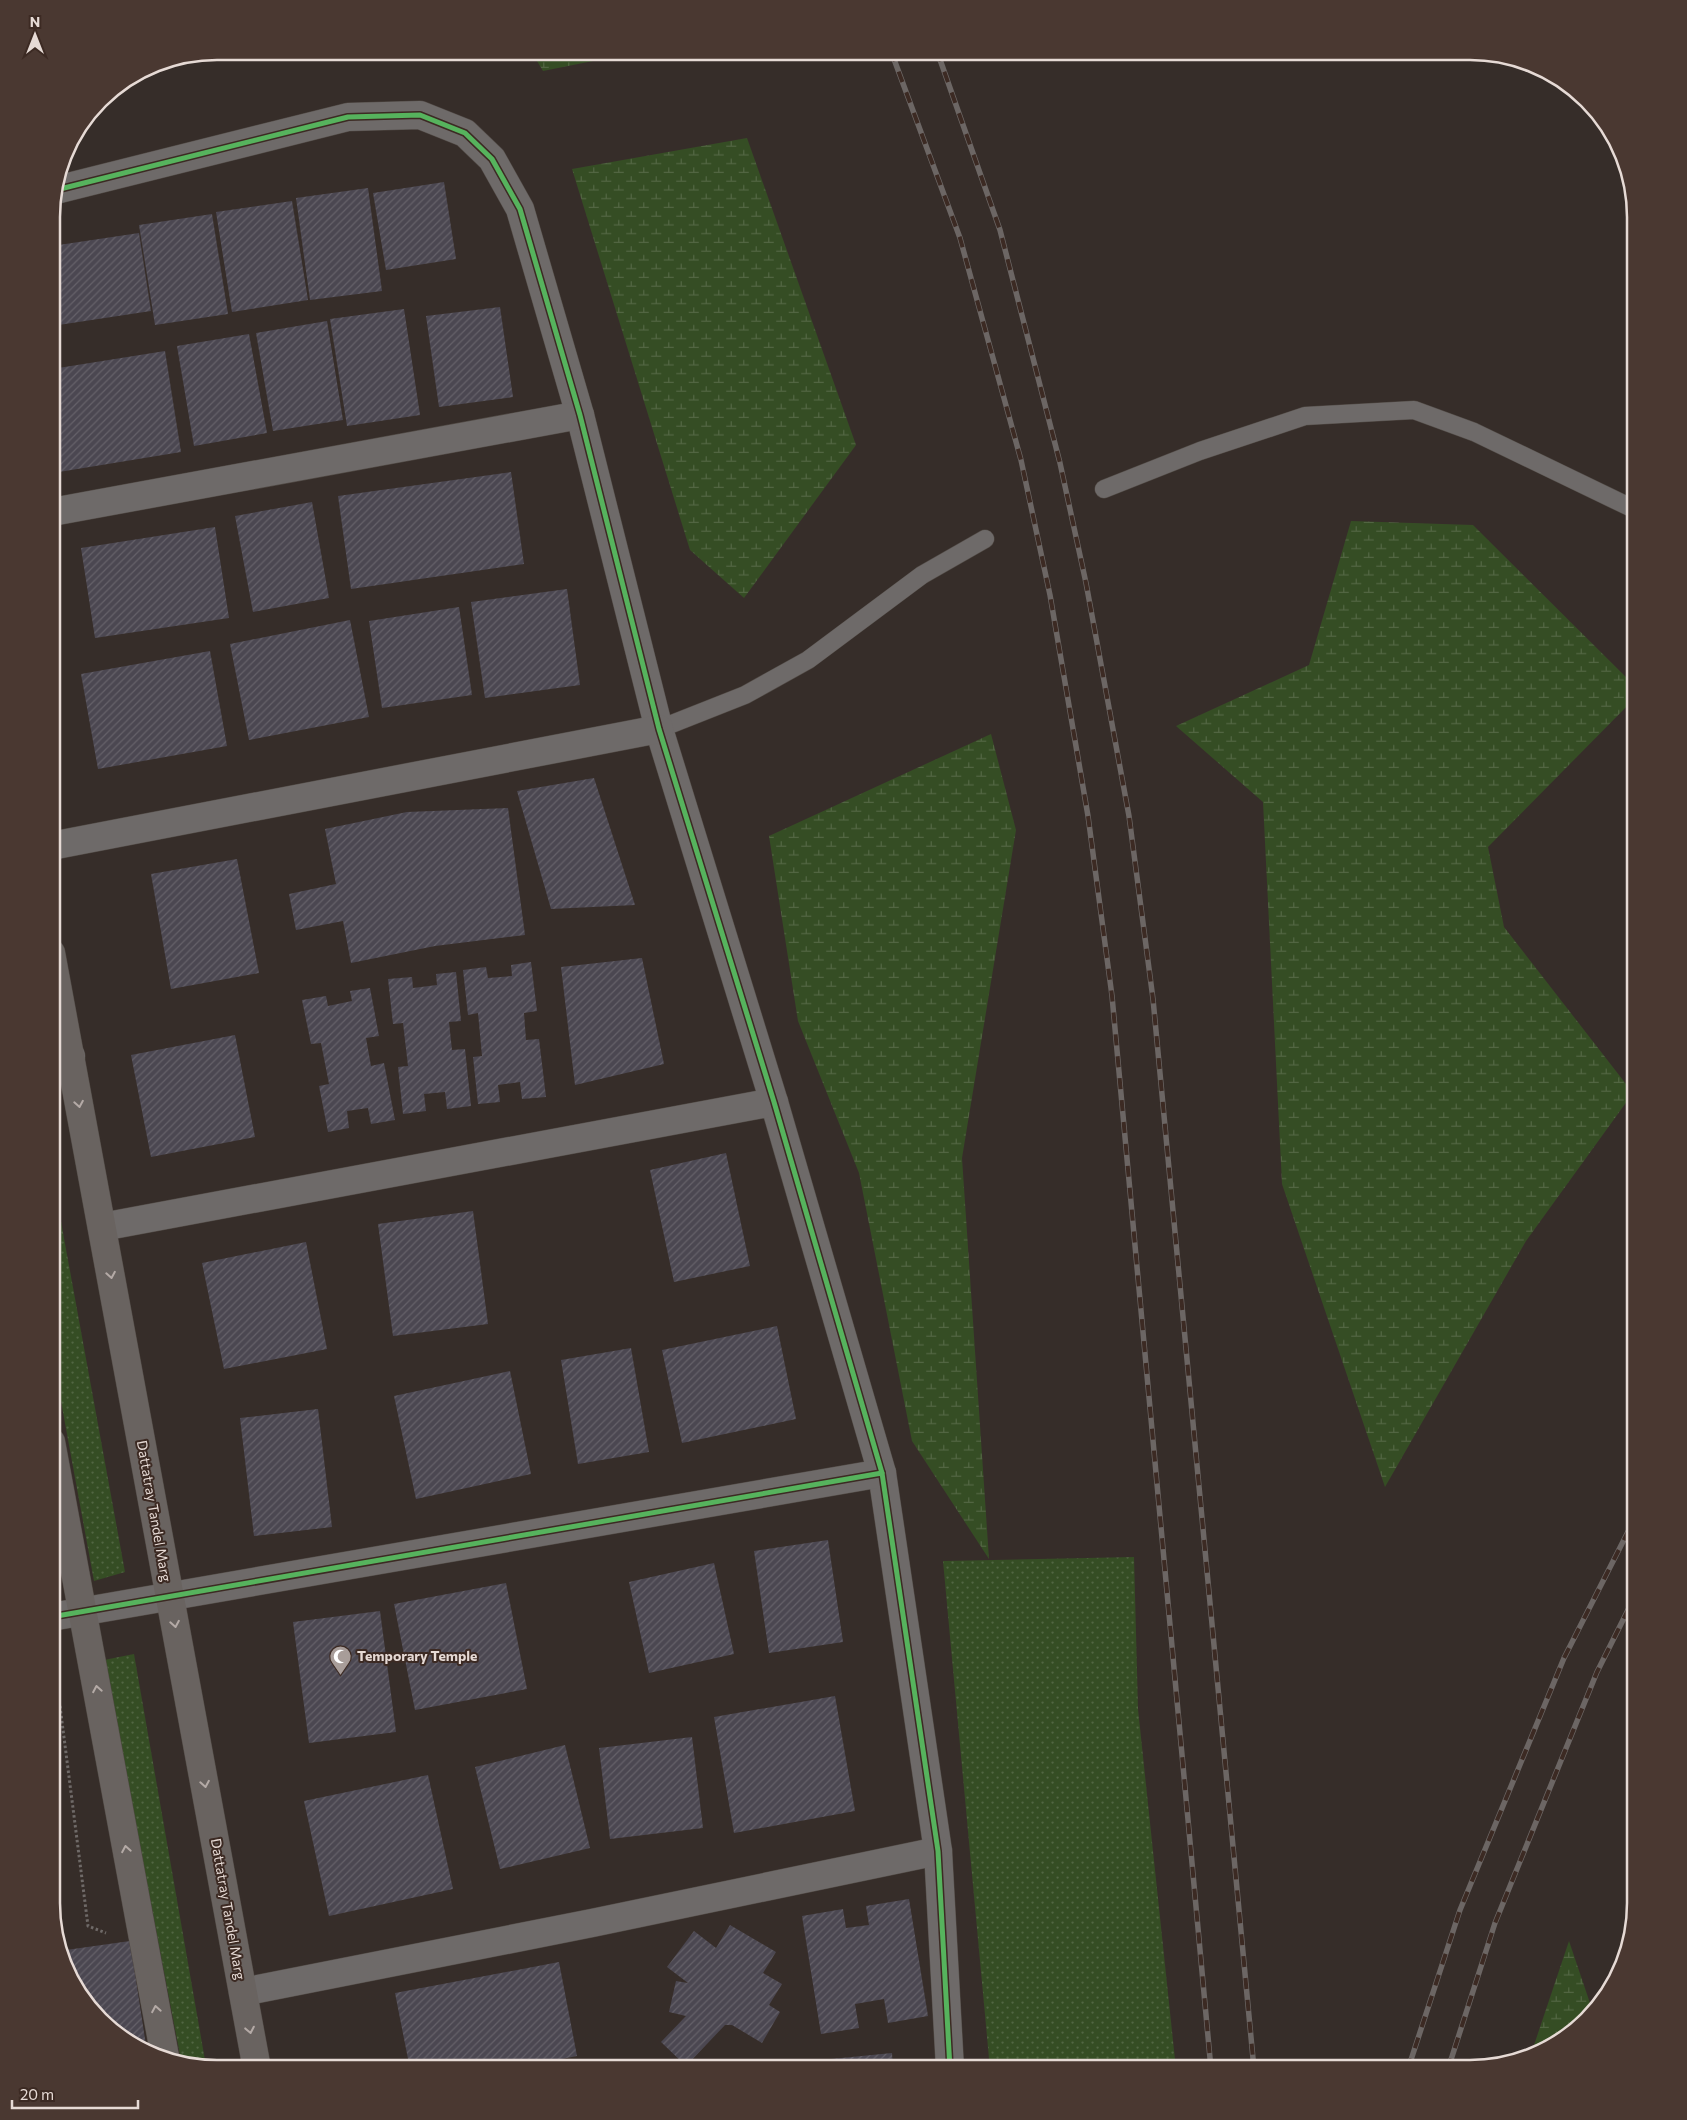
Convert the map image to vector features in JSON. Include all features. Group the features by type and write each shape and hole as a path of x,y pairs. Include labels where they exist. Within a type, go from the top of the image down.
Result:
{"main road":[{"name":"Dattatray Tandel Marg","path":"61,1058 102,1227 255,2060"},
{"path":"60,1491 164,2051"}],"street":[{"path":"63,188 348,117 420,115 465,133 492,159 520,208 580,415 659,729 774,1102 882,1473 938,1851 950,2060"},
{"path":"60,511 580,415"},
{"path":"60,844 659,729"},
{"path":"102,1227 774,1102"},
{"path":"60,1615 882,1473"},
{"path":"243,1992 592,1923 938,1851"}],"lane":[{"path":"1104,489 1200,451 1306,416 1414,410 1474,432 1627,506"},
{"path":"659,729 745,695 808,660 922,575 985,539"}],"green space":[{"path":"536,60 598,60 543,71"},
{"path":"747,138 856,445 744,598 690,550 572,169"},
{"path":"1351,521 1473,525 1627,678 1627,706 1488,847 1504,927 1627,1085 1627,1101 1526,1241 1385,1487 1282,1184 1263,802 1176,726 1309,665"},
{"path":"991,734 1016,830 962,1158 989,1559 912,1441 859,1173 798,1021 769,836"},
{"path":"60,1216 125,1572 94,1581 60,1396"},
{"path":"1134,1557 1138,1709 1175,2060 989,2060 943,1561"},
{"path":"134,1654 205,2059 180,2056 104,1660"},
{"path":"1569,1941 1590,2004 1574,2021 1557,2034 1533,2047"}],"building":[{"path":"444,182 456,259 386,270 373,193"},
{"path":"368,188 382,291 310,300 296,198"},
{"path":"292,201 308,300 232,312 216,212"},
{"path":"212,214 228,314 155,325 139,225"},
{"path":"139,233 151,311 60,325 60,245"},
{"path":"500,307 513,397 439,407 426,316"},
{"path":"404,309 420,415 347,426 330,319"},
{"path":"327,321 343,420 273,431 256,333"},
{"path":"249,334 267,433 194,446 177,346"},
{"path":"165,351 181,452 60,472 60,368"},
{"path":"511,472 524,564 351,589 338,496"},
{"path":"312,502 329,598 253,612 235,516"},
{"path":"215,527 229,618 95,638 81,548"},
{"path":"567,589 580,685 485,698 471,602"},
{"path":"459,607 472,695 382,708 369,621"},
{"path":"350,620 369,717 249,740 230,644"},
{"path":"210,651 227,746 98,769 81,674"},
{"path":"594,778 635,905 551,909 517,791"},
{"path":"508,808 525,935 435,946 351,963 343,921 296,930 289,894 336,884 325,829 407,812"},
{"path":"237,859 259,973 171,989 151,874"},
{"path":"642,958 664,1064 575,1085 561,967"},
{"path":"531,962 537,1011 524,1013 526,1040 539,1039 546,1097 522,1099 520,1082 498,1085 500,1102 478,1104 473,1057 482,1056 478,1013 468,1015 463,970 486,967 488,978 512,976 511,965"},
{"path":"456,972 461,1021 449,1022 452,1050 465,1049 471,1106 447,1109 445,1092 424,1094 426,1111 403,1114 398,1067 408,1066 403,1023 393,1024 388,979 412,977 413,988 437,985 436,974"},
{"path":"370,988 379,1036 366,1038 371,1066 384,1063 395,1120 371,1124 368,1108 347,1111 349,1128 328,1132 319,1086 329,1084 321,1043 311,1044 302,1000 326,996 328,1006 352,1001 350,991"},
{"path":"235,1035 255,1137 151,1157 131,1055"},
{"path":"726,1153 750,1266 674,1282 650,1170"},
{"path":"473,1211 488,1324 393,1336 378,1224"},
{"path":"306,1242 327,1349 224,1369 202,1263"},
{"path":"777,1326 796,1419 682,1443 662,1350"},
{"path":"631,1348 649,1452 578,1464 561,1360"},
{"path":"510,1371 531,1474 416,1499 394,1396"},
{"path":"318,1409 332,1527 254,1536 240,1418"},
{"path":"828,1540 843,1642 769,1653 754,1551"},
{"path":"714,1563 734,1654 649,1673 629,1582"},
{"path":"506,1583 527,1689 415,1710 394,1604"},
{"path":"380,1611 396,1732 309,1743 293,1622"},
{"path":"835,1696 855,1811 734,1833 714,1717"},
{"path":"692,1737 703,1828 610,1839 599,1748"},
{"path":"565,1745 590,1848 500,1869 475,1767"},
{"path":"428,1775 453,1889 329,1916 304,1801"},
{"path":"909,1899 928,2016 888,2023 884,1999 855,2004 859,2028 821,2034 802,1916 843,1909 846,1928 869,1925 866,1906"},
{"path":"730,1925 776,1952 763,1973 782,1984 769,2005 780,2012 762,2043 732,2025 725,2025 692,2060 680,2060 661,2042 686,2016 669,2012 676,1981 688,1983 667,1967 694,1931 716,1948"},
{"path":"130,1941 146,2043 113,2021 99,2007 81,1982 67,1950"},
{"path":"559,1962 577,2056 556,2060 408,2060 395,1993"},
{"path":"892,2053 892,2060 821,2060"}],"railway":[{"path":"894,60 960,238 1021,460 1050,595 1088,816 1112,996 1210,2060"},
{"path":"940,60 1000,230 1060,463 1086,583 1129,816 1153,999 1253,2060"},
{"path":"1411,2060 1460,1910 1564,1658 1627,1534"},
{"path":"1451,2060 1495,1923 1597,1672 1627,1612"}],"cycle path":[{"path":"63,188 348,117 420,115 465,133 492,159 520,209 580,415 659,729 774,1102 882,1473 938,1851 950,2060"},
{"path":"60,1615 882,1473"}],"place":[{"name":"Temporary Temple","path":"341,1675"}]}
